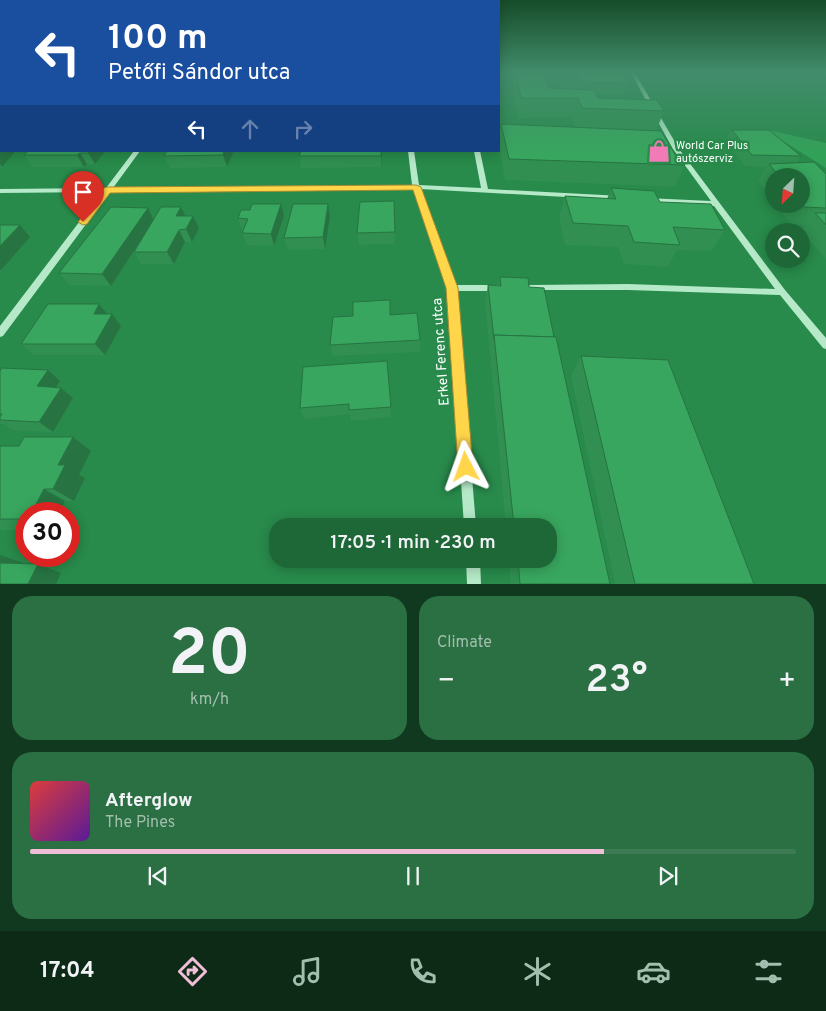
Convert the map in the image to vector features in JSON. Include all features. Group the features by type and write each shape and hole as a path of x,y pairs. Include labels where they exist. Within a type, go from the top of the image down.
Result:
{"street":[{"path":"648,100 676,149 782,292 826,344"},
{"path":"0,333 136,152"},
{"name":"Erkel Ferenc utca","path":"411,152 416,187 452,288 469,518"},
{"path":"477,152 485,190"},
{"path":"0,191 416,187 630,198"},
{"path":"640,199 717,204"},
{"path":"521,288 628,287 782,292"},
{"path":"452,288 511,288"},
{"path":"473,568 474,584"}],"green space":[{"path":"764,129 826,143 826,168"}],"building":[{"path":"579,100 657,100 664,111 582,108"},
{"path":"501,124 661,131 679,161 685,165 509,159"},
{"path":"732,130 769,130 801,156 752,155"},
{"path":"27,152 88,152 77,155 24,155"},
{"path":"166,152 224,152 223,155 164,156"},
{"path":"301,152 381,152 381,156 299,156"},
{"path":"814,162 826,174 826,208 810,207 810,168 772,168 769,164"},
{"path":"611,188 654,191 660,202 711,204 725,230 673,227 680,245 634,242 628,226 573,223 565,196 616,199"},
{"path":"394,201 395,232 357,233 360,202"},
{"path":"252,204 281,204 271,234 242,233 248,219 238,218 241,210 250,210"},
{"path":"293,204 328,204 323,237 284,238"},
{"path":"111,207 148,208 102,274 59,273"},
{"path":"161,207 181,207 176,216 193,216 186,229 179,230 167,252 134,252"},
{"path":"815,213 826,213 826,225"},
{"path":"0,225 20,225 0,246"},
{"path":"500,277 528,278 529,287 544,288 554,337 494,335 494,339 488,285 501,286"},
{"path":"390,300 390,315 417,313 420,340 330,345 333,317 353,316 353,302"},
{"path":"48,304 99,304 94,314 112,314 95,344 21,344"},
{"path":"494,335 556,337 610,584 520,584 519,568 557,568 557,518 513,518"},
{"path":"581,356 668,360 754,584 635,584"},
{"path":"387,361 391,407 349,410 349,404 300,408 303,367"},
{"path":"2,368 48,370 37,386 61,388 39,422 0,420 2,414 0,414 0,371"},
{"path":"24,437 73,437 58,465 65,465 53,489 44,489 37,502 15,502 15,519 0,519 0,446 19,446"},
{"path":"0,563 15,563 15,567 36,567 28,584 0,584"}],"place":[{"name":"World Car Plus autószerviz","path":"659,151"}],"route":[{"path":"83,222 107,190 416,187 452,288 466,467"}]}
